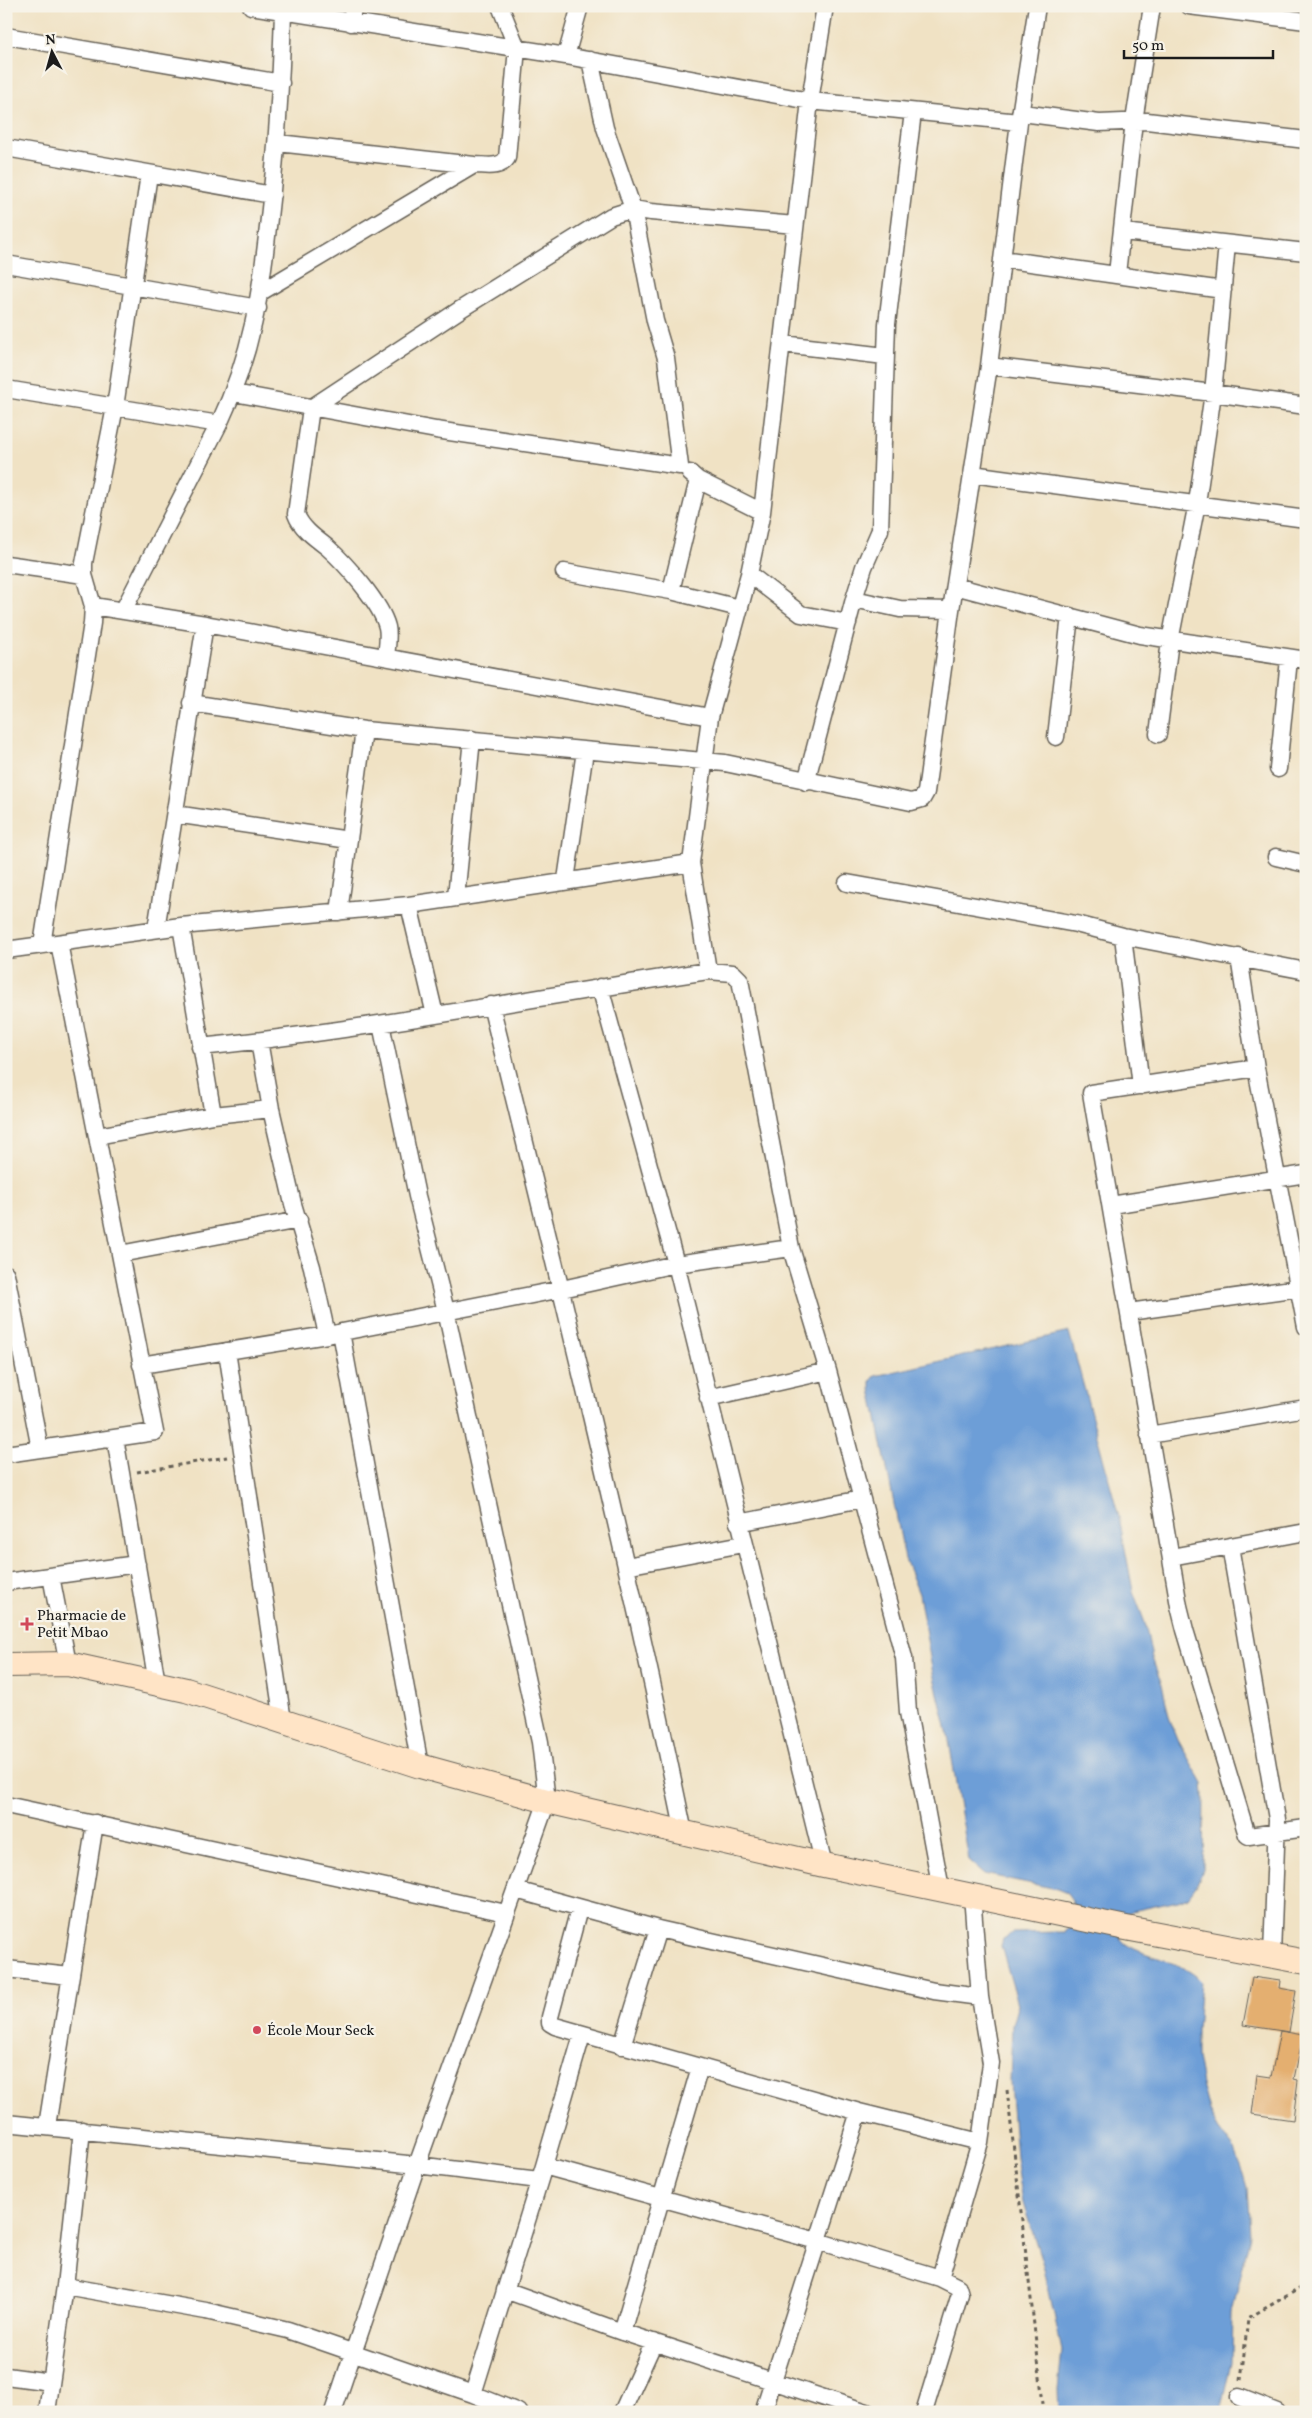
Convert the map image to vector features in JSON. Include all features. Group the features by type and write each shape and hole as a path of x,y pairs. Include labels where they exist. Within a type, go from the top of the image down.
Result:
{"street":[{"path":"251,6 590,60 810,101 914,112 1099,123 1134,121 1306,140"},
{"path":"350,23 353,6"},
{"path":"278,143 474,165 498,165 504,163 516,48 500,6"},
{"path":"566,56 580,6"},
{"path":"708,971 691,863 710,716 749,574 762,512 810,101 825,6"},
{"path":"1117,274 1134,121 1152,6"},
{"path":"1189,6 1268,12 1306,21"},
{"path":"191,703 364,730 704,761 745,767 806,782 911,802 922,799 926,792 951,610 989,366 1034,7"},
{"path":"123,611 234,393 248,350 259,300 278,143 283,12"},
{"path":"6,36 281,83"},
{"path":"590,60 605,128 633,209 655,321 666,358 680,466"},
{"path":"806,782 854,599 864,567 880,530 888,314 914,112"},
{"path":"6,148 272,195"},
{"path":"6,264 133,286 259,300 474,165"},
{"path":"42,945 92,624 93,606 84,575 84,563 115,407 148,174"},
{"path":"386,657 388,634 380,613 359,581 341,560 307,530 296,514 311,408 461,309 611,216 633,209 795,225"},
{"path":"1123,232 1306,252"},
{"path":"1158,734 1170,641 1197,503 1214,392 1227,244"},
{"path":"1002,259 1223,290"},
{"path":"782,344 885,356"},
{"path":"989,366 1214,392 1306,406"},
{"path":"6,389 219,424"},
{"path":"234,393 436,430 680,466 698,480 762,512"},
{"path":"972,474 1306,519"},
{"path":"671,591 698,480"},
{"path":"6,564 84,575"},
{"path":"564,572 671,591 739,608"},
{"path":"749,574 801,614 848,623"},
{"path":"955,586 1170,641 1306,660"},
{"path":"854,599 900,609 951,610"},
{"path":"93,606 206,624 710,716"},
{"path":"1056,737 1070,616"},
{"path":"156,929 191,703 206,624"},
{"path":"1278,768 1289,659"},
{"path":"339,912 364,730"},
{"path":"456,897 472,739"},
{"path":"566,880 585,751"},
{"path":"175,814 349,840"},
{"path":"1276,857 1306,864"},
{"path":"6,950 181,926 409,905 566,880 691,863"},
{"path":"847,884 1076,924 1123,936 1306,971"},
{"path":"409,905 435,1015"},
{"path":"181,926 213,1115"},
{"path":"1123,936 1141,1086"},
{"path":"6,1454 155,1432 59,944"},
{"path":"1239,957 1256,1068 1302,1288 1306,1327"},
{"path":"200,1047 381,1024 708,971 733,973 740,980 791,1248 828,1371 904,1658 908,1712 941,1889"},
{"path":"600,987 676,1264 743,1544 824,1865"},
{"path":"491,1005 562,1289 626,1566 684,1834"},
{"path":"333,2412 417,2165 547,1801 540,1742 446,1311 417,1196 381,1024"},
{"path":"259,1041 271,1108 299,1220 334,1333 420,1766"},
{"path":"1256,1068 1091,1093 1185,1630 1246,1832 1249,1836 1306,1828"},
{"path":"97,1136 213,1115 271,1108"},
{"path":"1110,1205 1306,1174"},
{"path":"120,1254 299,1220"},
{"path":"141,1364 334,1333 562,1289 676,1264 791,1248"},
{"path":"6,1274 40,1449"},
{"path":"1129,1312 1302,1288"},
{"path":"227,1351 283,1721"},
{"path":"708,1398 828,1371"},
{"path":"1150,1435 1306,1408"},
{"path":"115,1438 157,1683"},
{"path":"738,1523 862,1499"},
{"path":"1171,1557 1306,1532"},
{"path":"626,1566 743,1544"},
{"path":"1230,1546 1275,1801 1278,1833 1272,1955"},
{"path":"6,1582 137,1564"},
{"path":"51,1576 68,1664"},
{"path":"6,1665 68,1664 157,1683 186,1690 420,1766 547,1801 824,1865 1126,1928 1306,1962"},
{"path":"6,1804 506,1913"},
{"path":"47,2126 95,1823"},
{"path":"516,1890 579,1909 658,1929 934,1991 980,1997"},
{"path":"940,2278 980,2142 992,2063 980,1997 972,1895"},
{"path":"579,1909 550,2017 550,2023 555,2026 859,2112 980,2142"},
{"path":"622,2046 658,1929"},
{"path":"6,1969 70,1976"},
{"path":"473,2394 542,2173 582,2035"},
{"path":"622,2332 700,2067"},
{"path":"763,2412 859,2112"},
{"path":"6,2122 417,2165 542,2173 662,2200 817,2241 940,2278 958,2287 960,2294 924,2412"},
{"path":"47,2412 65,2286 82,2130"},
{"path":"65,2286 206,2311 267,2325 473,2394 518,2412"},
{"path":"505,2290 622,2332 867,2412"},
{"path":"622,2412 654,2342"},
{"path":"6,2376 51,2382"},
{"path":"1239,2397 1277,2412"}],"path":[{"path":"122,1474 242,1454"},
{"path":"1006,2083 1044,2412"},
{"path":"1239,2397 1248,2318 1306,2285"}],"water":[{"path":"1069,1332 1119,1517 1133,1591 1145,1623 1152,1658 1163,1688 1169,1717 1178,1740 1203,1784 1203,1870 1196,1886 1188,1897 1132,1911 1124,1915 1121,1939 1135,1949 1182,1967 1201,1981 1197,2057 1202,2084 1209,2111 1218,2128 1233,2148 1247,2188 1250,2235 1232,2313 1231,2362 1220,2412 1059,2412 1058,2388 1062,2351 1044,2268 1023,2202 1016,2157 1010,2082 1012,2025 1018,2004 1001,1946 1003,1939 1013,1933 1064,1932 1069,1928 1072,1900 1067,1893 1057,1889 984,1874 969,1861 948,1735 932,1669 919,1594 905,1559 871,1389 871,1381 875,1376"}],"building":[{"path":"1252,1977 1280,1981 1279,1988 1296,1991 1289,2032 1243,2025"},
{"path":"1280,2031 1303,2035 1294,2079 1298,2080 1293,2120 1252,2114 1257,2075 1271,2077"}],"place":[{"name":"Pharmacie de Petit Mbao","path":"27,1624"},
{"name":"École Mour Seck","path":"257,2030"}]}
